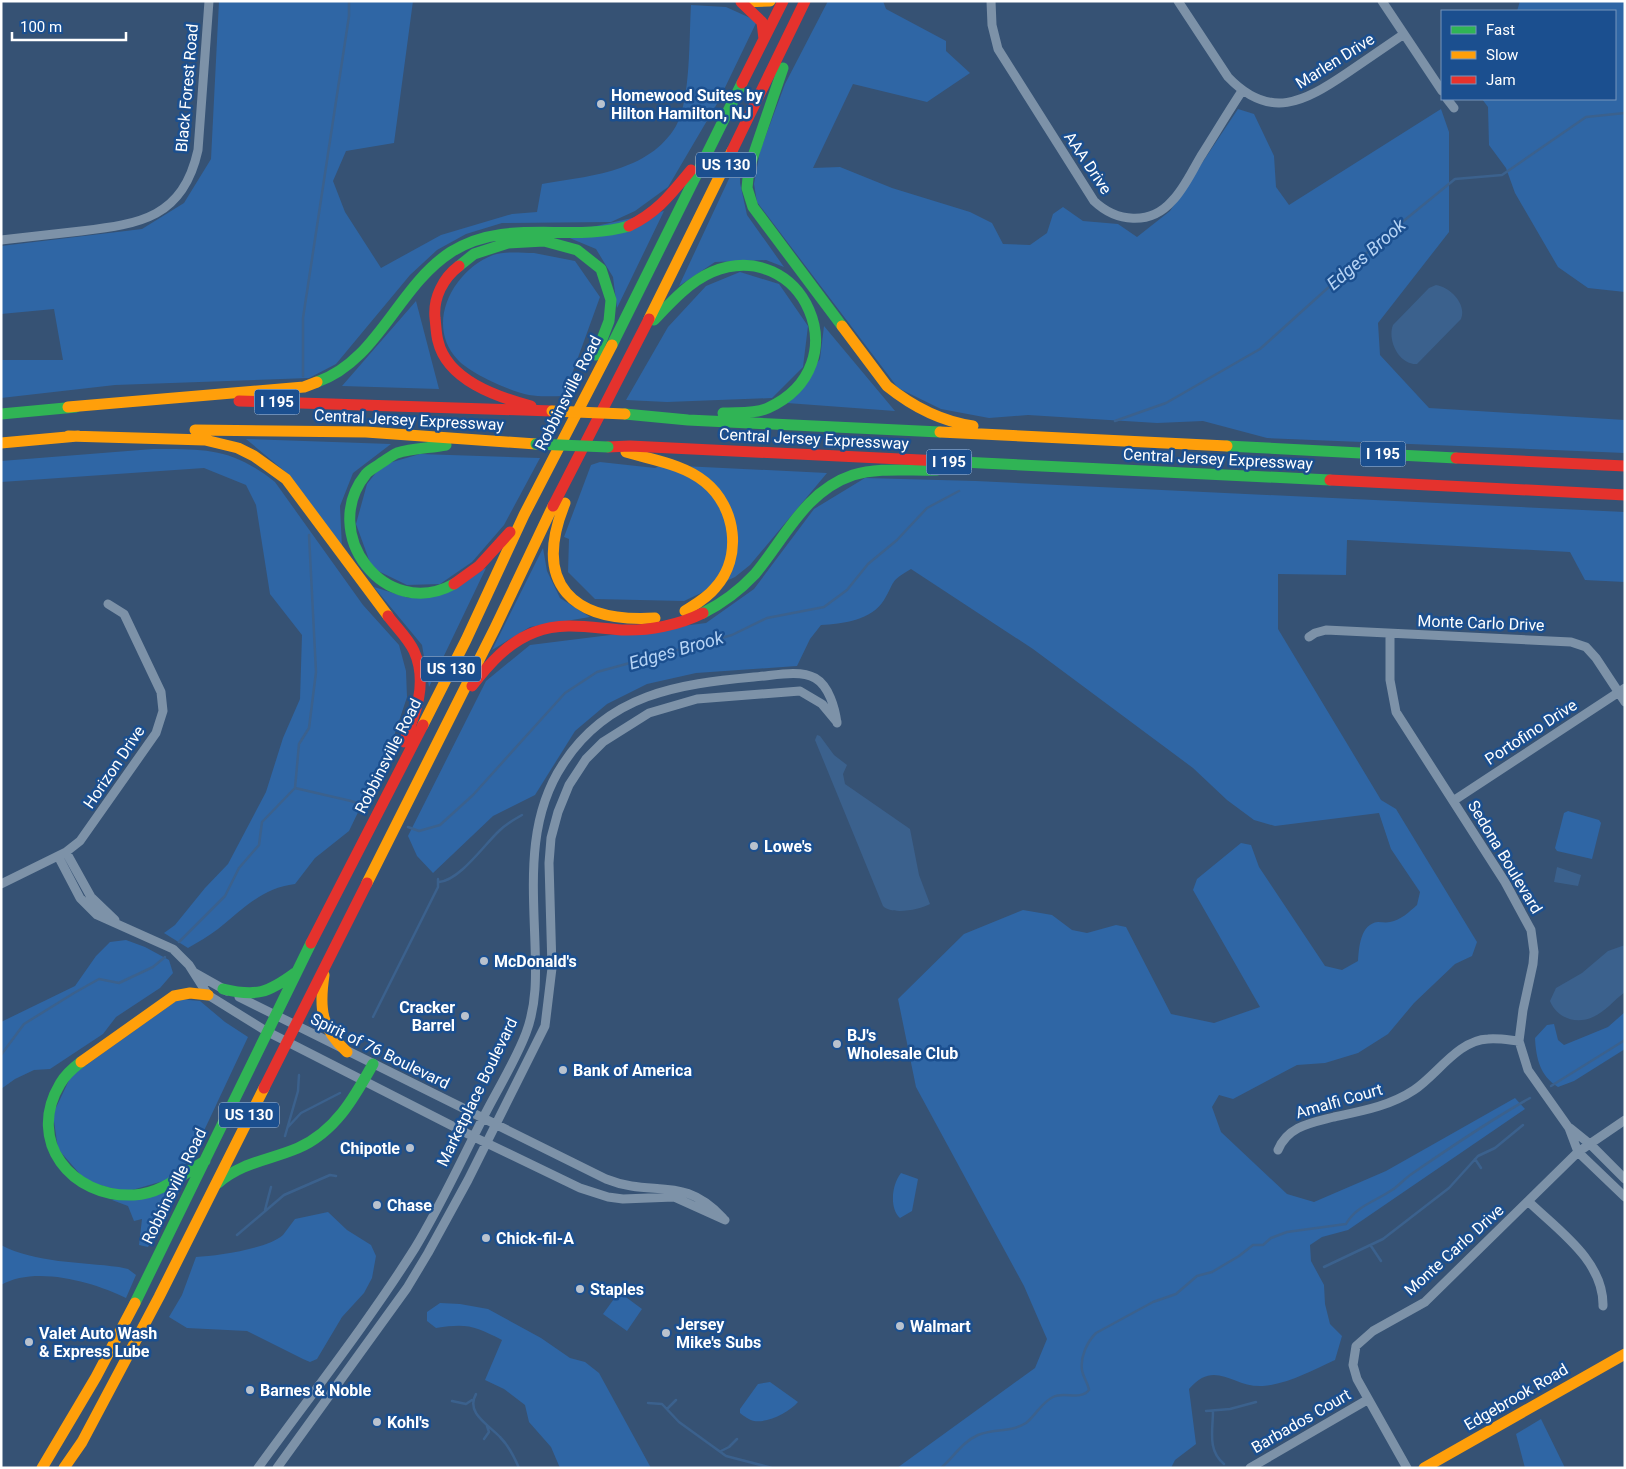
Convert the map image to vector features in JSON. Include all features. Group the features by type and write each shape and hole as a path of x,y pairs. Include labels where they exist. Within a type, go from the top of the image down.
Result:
{"main road":[{"path":"740,1 762,3 770,1"},
{"path":"740,1 762,22 764,39"},
{"name":"Robbinsville Road","path":"42,1468 96,1377 145,1284 266,1031 466,640 524,515 783,1"},
{"path":"805,2 749,168 747,188 758,216 887,386 914,406 930,415 963,425 1129,442"},
{"name":"US 130","path":"65,1467 82,1442 159,1297 646,328 805,2"},
{"path":"68,407 201,394 291,389 317,384 343,370 355,360 418,279 456,249 486,236 520,230 599,232 625,227 647,217 659,208 704,156"},
{"path":"552,411 510,400 480,387 454,367 440,348 434,324 436,300 440,289 454,268 474,254 502,243 533,240 575,249 589,258 600,269 610,289 611,310 604,336 584,385 579,408"},
{"path":"624,414 749,412 770,407 781,402 799,387 811,369 817,347 813,314 801,293 784,277 751,266 730,266 707,274 683,292 646,328"},
{"name":"Central Jersey Expressway","path":"1,414 68,407 229,401 552,411 624,414 688,420 1625,466"},
{"name":"Central Jersey Expressway","path":"1,443 68,436 151,431 269,430 462,437 536,444 630,446 1625,495"},
{"path":"68,436 186,437 218,441 235,446 261,459 286,480 407,639 421,671 422,683 419,706 373,821"},
{"path":"524,515 495,550 476,568 450,586 429,593 395,588 374,576 358,556 349,524 352,500 362,479 377,463 398,452 433,445 536,444"},
{"path":"577,462 555,528 552,548 555,574 568,596 590,610 625,619 663,616 694,607 713,592 730,562 733,533 725,507 711,488 694,475 646,457 608,447"},
{"path":"454,708 508,647 536,631 565,626 650,629 683,621 715,607 742,586 756,572 804,507 814,497 836,482 858,474 880,471 985,470 1121,476 1290,478"},
{"path":"327,961 321,1011 325,1025 334,1041 347,1052"},
{"path":"223,988 244,995 262,994 296,972"},
{"path":"205,1161 187,1170 169,1184 146,1194 124,1196 96,1192 78,1182 62,1165 51,1144 48,1121 55,1091 61,1081 75,1066 174,996 190,993 208,995"},
{"path":"212,1189 237,1167 288,1152 324,1133 345,1111 373,1064"},
{"name":"Edgebrook Road","path":"1424,1468 1625,1354"}],"street":[{"name":"Black Forest Road","path":"1,240 131,224 158,213 177,196 191,174 198,150 209,1"},
{"name":"AAA Drive","path":"991,1 995,38 1008,67 1094,201 1111,214 1138,218 1158,213 1173,201 1242,91"},
{"name":"Marlen Drive","path":"1178,1 1228,77 1242,91 1275,103 1288,103 1309,98 1404,34"},
{"path":"1382,1 1441,90"},
{"path":"1448,100 1454,108"},
{"name":"Horizon Drive","path":"1,884 66,852 80,841 156,734 163,711 161,692 157,680 124,614 108,604"},
{"name":"Monte Carlo Drive","path":"1309,637 1326,630 1571,642 1586,647 1596,658 1622,690 1625,702"},
{"name":"Sedona Boulevard","path":"1390,634 1390,680 1396,712 1505,882 1531,930 1534,964 1523,1010 1519,1041 1528,1070 1569,1128 1578,1152 1625,1197"},
{"name":"Marketplace Boulevard","path":"258,1468 415,1247 474,1137 526,1033 536,992 533,888 536,835 540,816 562,764 593,728 611,714 643,697 695,682 787,675 815,678 823,685 835,707 837,722 822,704 800,691 697,699 650,713 610,738 586,759 569,785 558,812 551,838 549,863 552,968 546,1026 447,1220 407,1288 277,1468"},
{"name":"Portofino Drive","path":"1453,801 1622,690"},
{"path":"66,852 91,898 119,923"},
{"path":"58,856 80,898 97,915 119,923 174,949 195,973 208,995"},
{"name":"Spirit of 76 Boulevard","path":"195,973 294,1026 620,1184 677,1189 690,1193 712,1206 725,1220 674,1197 623,1199 594,1193 486,1143 266,1031 208,995"},
{"name":"Amalfi Court","path":"1278,1150 1283,1138 1296,1128 1375,1108 1415,1090 1475,1042 1488,1039 1519,1041"},
{"name":"Monte Carlo Drive","path":"1399,1456 1390,1446 1390,1440 1357,1380 1353,1365 1356,1346 1374,1331 1425,1302 1578,1152 1591,1145 1625,1120"},
{"name":"Sedona Boulevard","path":"1569,1128 1591,1145 1625,1179"},
{"path":"1529,1202 1582,1254 1601,1282 1603,1306"},
{"name":"Barbados Court","path":"1250,1468 1367,1400"},
{"path":"1399,1456 1402,1468"},
{"path":"1399,1456 1408,1468"}],"shaded area":[{"path":"219,1 413,1 394,143 346,151 333,181 345,212 381,268 441,235 512,214 537,212 542,184 616,169 650,153 664,141 676,126 681,115 687,84 691,5 726,7 757,21 718,102 668,187 635,211 611,222 502,223 466,234 437,250 410,275 336,364 309,378 115,385 1,398 1,360 63,360 54,309 1,314 1,246 142,229 184,203 211,159"},
{"path":"828,1 883,1 886,9 946,41 946,51 970,73 927,102 853,84 813,168 840,167 892,188 970,212 992,223 1003,244 1030,245 1047,233 1053,214 1063,207 1083,221 1118,224 1137,237 1170,211 1238,109 1254,114 1274,156 1276,187 1289,205 1441,109 1449,132 1449,232 1378,323 1380,355 1429,408 1625,420 1625,453 1267,438 1203,421 1157,423 1028,415 989,418 941,409 898,388 757,202 754,184 760,151 785,84"},
{"path":"1520,1 1625,1 1625,292 1588,288 1558,267 1515,193 1506,168 1489,145 1488,107 1483,100 1616,100 1616,10 1517,10"},
{"path":"740,155 740,183 747,215 784,267 766,260 715,262 679,286"},
{"path":"664,211 617,308 613,277 596,249 560,234"},
{"path":"534,253 575,261 600,297 564,396 529,395 502,386 481,376 458,360 448,346 443,331 444,315 448,300 455,286 466,273 479,262 493,255"},
{"path":"740,272 779,284 808,326 803,367 772,398 667,402 626,400 668,327 706,286"},
{"path":"1436,285 1447,289 1456,297 1462,308 1461,319 1417,364 1411,363 1400,356 1393,344 1393,325 1429,288"},
{"path":"416,301 439,389 342,386"},
{"path":"824,326 895,411 787,403 820,359"},
{"path":"246,439 391,444 353,473 340,506 342,548 288,474"},
{"path":"153,449 188,449 218,453 245,462 275,482 363,605 399,645 406,671 407,697 392,742 349,831 315,858 295,884 283,886 254,900 215,932 188,948 164,933 175,925 205,888 228,864 266,792 283,738 300,699 302,635 270,594 256,505 246,485 204,468 1,482 1,461"},
{"path":"420,454 540,458 504,525 472,562 440,584 407,585 372,568 356,524 367,484 382,465"},
{"path":"600,462 655,468 662,465 827,473 750,565 735,577 684,601 595,599 568,572 569,539 564,537 591,465"},
{"path":"865,478 976,481 1625,512 1625,582 1585,580 1570,552 1347,540 1346,575 1278,574 1278,629 1381,800 1396,809 1477,942 1472,956 1455,964 1414,1003 1388,1034 1358,1053 1325,1063 1297,1065 1233,1099 1219,1095 1212,1107 1221,1132 1287,1194 1314,1202 1386,1171 1515,1098 1525,1109 1348,1230 1322,1237 1310,1245 1311,1261 1324,1285 1325,1304 1330,1324 1342,1336 1335,1360 1300,1376 1272,1385 1252,1385 1216,1375 1198,1380 1189,1389 1196,1444 1175,1460 1171,1468 897,1468 1035,1368 1047,1339 1024,1286 916,1087 898,999 964,934 1023,910 1052,915 1072,930 1087,933 1116,925 1126,927 1171,1014 1214,1023 1260,1007 1193,890 1197,879 1241,843 1251,845 1259,867 1325,966 1342,970 1358,961 1362,937 1367,927 1378,922 1398,919 1417,905 1420,892 1391,849 1379,813 1275,826 1254,820 1227,800 1193,768 1033,649 911,569 896,579 879,607 872,612 856,620 821,625 810,639 797,666 696,673 647,684 607,704 575,731 535,795 493,816 433,873 417,856 408,836 486,681 530,645 706,623 754,589 814,509"},
{"path":"543,548 547,571 560,598 590,617 530,627 492,650"},
{"path":"486,568 429,687 422,645 374,587 409,598"},
{"path":"817,735 820,736 834,755 847,765 843,774 845,784 910,829 919,875 930,904 906,911 887,909 883,906 815,740"},
{"path":"1568,811 1599,820 1601,823 1592,859 1557,851 1555,848 1564,813"},
{"path":"1557,867 1581,875 1578,886 1554,882"},
{"path":"126,940 145,947 169,960 173,973 160,988 116,1017 103,1034 50,1069 34,1070 15,1079 1,1089 1,1022 75,986 96,956 110,942"},
{"path":"1625,945 1625,992 1602,1012 1587,1019 1574,1020 1557,1012 1550,1001 1556,988 1582,973 1608,951"},
{"path":"179,999 200,1001 225,1022 248,1037 194,1152 185,1165 167,1180 125,1192 86,1181 58,1149 53,1114 71,1076"},
{"path":"1625,1012 1625,1049 1574,1081 1558,1087 1547,1078 1540,1066 1536,1053 1535,1038 1547,1025 1554,1024 1558,1040 1564,1045 1608,1027"},
{"path":"901,1173 918,1179 912,1211 900,1218 894,1208 893,1196"},
{"path":"181,1182 183,1185 148,1247 139,1245 142,1219 134,1221 128,1206 112,1200"},
{"path":"328,1212 347,1230 371,1245 376,1256 372,1278 364,1293 342,1317 317,1359 310,1362 247,1331 187,1328 169,1317 182,1295 196,1257 229,1253 266,1244 283,1235 295,1219"},
{"path":"1,1245 14,1251 43,1259 119,1267 128,1269 136,1275 126,1298 98,1286 47,1276 30,1276 15,1279 1,1285"},
{"path":"619,1292 642,1309 627,1331 603,1314"},
{"path":"440,1303 488,1309 541,1338 570,1358 585,1362 599,1373 651,1468 560,1468 551,1447 529,1422 525,1405 504,1389 485,1380 502,1340 471,1327 436,1328 427,1321 427,1312"},
{"path":"770,1382 798,1402 784,1413 772,1419 752,1420 740,1413 740,1409 758,1384"},
{"path":"1541,1419 1565,1468 1525,1468 1516,1434"}],"waterway":[{"path":"303,376 303,318 349,16 349,1"},
{"name":"Edges Brook","path":"1115,421 1166,403 1260,349 1390,232 1455,179 1502,175 1586,117 1625,113"},
{"name":"Edges Brook","path":"408,827 419,831 440,825 473,795 565,693 597,672 732,635 767,618 824,607 847,590 868,564 897,540 927,508 959,491"},
{"path":"295,788 299,744 309,728 316,672 309,535"},
{"name":"Edges Brook","path":"295,788 351,801 364,806"},
{"name":"Edges Brook","path":"179,942 225,896 239,868 259,845 262,822 295,788"},
{"path":"439,882 447,880 463,869 493,837 510,822 522,815"},
{"path":"373,1017 438,887 438,879"},
{"name":"Edges Brook","path":"1,1055 24,1024 74,993 99,979 119,983 153,967 165,957"},
{"path":"1551,1086 1625,1040"},
{"path":"285,1136 298,1091 299,1075"},
{"path":"288,1127 301,1113 340,1093"},
{"path":"941,1468 972,1438 984,1433 1008,1429 1026,1423 1045,1402 1057,1395 1081,1395 1089,1390 1083,1373 1082,1360 1087,1345 1096,1333 1153,1302 1176,1294 1197,1276 1212,1272 1253,1245 1263,1245 1271,1238 1287,1232 1346,1224 1361,1208 1398,1186 1410,1175 1470,1134 1530,1098"},
{"path":"1324,1267 1383,1239 1449,1188 1478,1156 1495,1148 1523,1125"},
{"path":"1475,1159 1481,1168"},
{"path":"237,1235 284,1195 330,1175 336,1176"},
{"path":"265,1210 271,1187"},
{"path":"1371,1246 1381,1261"},
{"path":"476,1394 473,1401 476,1413 506,1444 519,1468"},
{"path":"452,1401 466,1404 472,1400"},
{"path":"667,1409 676,1400"},
{"path":"1206,1411 1230,1409 1256,1402"},
{"path":"648,1403 662,1404 679,1422 726,1456 772,1468"},
{"path":"1213,1411 1213,1446 1224,1464"},
{"path":"484,1439 489,1432 487,1426"},
{"path":"721,1451 729,1447 737,1439"}],"traffic: fast":[{"path":"783,68 749,168 747,188 753,207 842,326"},
{"path":"612,345 742,83"},
{"path":"317,382 338,372 356,358 372,341 416,284 433,266 451,252 472,242 494,236 538,232 607,231 629,226"},
{"path":"459,266 474,254 508,243 544,241 577,250 601,269 611,300 609,321 596,355"},
{"path":"654,320 688,287 712,272 744,265 772,272 794,287 809,310 815,336 812,363 796,388 768,408 752,412 723,413"},
{"path":"1,414 76,407"},
{"path":"625,414 688,420 940,432"},
{"path":"536,444 608,447"},
{"path":"446,445 397,453 369,471 353,497 350,521 355,545 366,565 383,581 404,591 428,593 454,584"},
{"path":"1227,446 1456,458"},
{"path":"941,461 1330,480"},
{"path":"703,613 737,591 749,580 797,517 822,492 836,482 853,475 873,471 937,470"},
{"path":"135,1303 311,943"},
{"path":"223,989 253,993 269,989 295,973"},
{"path":"81,1062 69,1072 60,1084 51,1105 48,1126 52,1145 61,1162 74,1176 91,1187 111,1193 144,1194 163,1187 205,1161"},
{"path":"218,1183 237,1170 298,1148 323,1133 351,1101 373,1064"}],"traffic: slow":[{"path":"742,2 770,1"},
{"path":"649,319 732,151"},
{"path":"842,326 887,386 897,394 917,407 938,417 973,426"},
{"path":"423,725 466,640 524,515 612,345"},
{"path":"68,407 304,387 317,382"},
{"path":"552,411 625,414"},
{"path":"195,430 366,432 536,444"},
{"path":"940,432 1227,446"},
{"path":"68,436 205,440 238,448 254,456 286,479 388,616"},
{"path":"1,443 78,436"},
{"path":"626,452 657,460 696,476 715,492 724,505 729,518 732,547 730,562 724,576 708,595 685,611"},
{"path":"565,503 556,531 553,556 557,576 566,593 581,605 601,614 626,618 655,618"},
{"path":"367,883 495,628 553,506"},
{"path":"324,975 322,998 324,1017 332,1035 347,1052"},
{"path":"81,1062 174,996 190,993 208,995"},
{"path":"64,1468 82,1442 159,1297 264,1088"},
{"path":"42,1468 96,1377 135,1303"},
{"path":"1424,1468 1625,1354"}],"traffic: jam":[{"path":"742,83 783,1"},
{"path":"732,151 805,1"},
{"path":"741,2 762,22 764,39"},
{"path":"629,226 656,208 691,170"},
{"path":"459,266 448,276 437,296 435,318 438,341 443,355 462,376 475,385 503,398 531,406"},
{"path":"553,506 649,319"},
{"path":"239,401 552,411"},
{"path":"608,447 630,446 941,461"},
{"path":"1456,458 1625,466"},
{"path":"1330,480 1625,495"},
{"path":"454,584 479,566 510,532"},
{"path":"472,686 492,662 508,648 525,636 535,632 567,626 622,630 643,629 674,624 703,613"},
{"path":"388,616 414,651 420,674 419,697 413,720 404,742"},
{"path":"311,943 423,725"},
{"path":"264,1088 367,883"}],"place":[{"name":"Homewood Suites by Hilton Hamilton, NJ","path":"601,104"},
{"name":"Lowe's","path":"754,846"},
{"name":"McDonald's","path":"484,961"},
{"name":"Cracker Barrel","path":"465,1016"},
{"name":"BJ's Wholesale Club","path":"837,1044"},
{"name":"Bank of America","path":"563,1070"},
{"name":"Chipotle","path":"410,1148"},
{"name":"Chase","path":"377,1205"},
{"name":"Chick-fil-A","path":"486,1238"},
{"name":"Staples","path":"580,1289"},
{"name":"Walmart","path":"900,1326"},
{"name":"Jersey Mike's Subs","path":"666,1333"},
{"name":"Valet Auto Wash & Express Lube","path":"29,1342"},
{"name":"Barnes & Noble","path":"250,1390"},
{"name":"Kohl's","path":"377,1422"}]}
